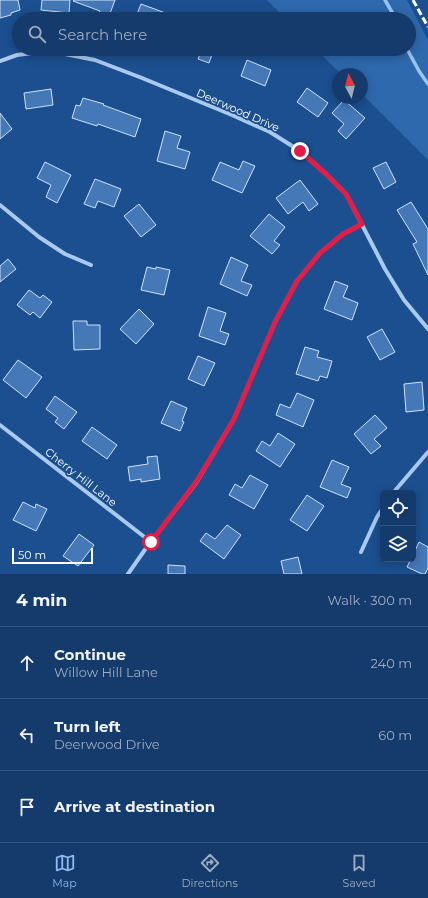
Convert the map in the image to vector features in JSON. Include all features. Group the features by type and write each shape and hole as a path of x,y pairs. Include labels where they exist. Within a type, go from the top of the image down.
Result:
{"street":[{"name":"Deerwood Drive","path":"0,61 14,56"},
{"name":"Deerwood Drive","path":"75,56 95,60 142,78 264,130 300,151 346,194 385,268 404,300 428,330"},
{"path":"0,205 39,237 65,254 91,265"},
{"path":"128,574 196,482 234,419 275,322 297,281 320,253 343,234 362,224"},
{"name":"Cherry Hill Lane","path":"0,425 151,542"},
{"path":"396,490 428,452"},
{"path":"361,552 380,512"}],"shaded area":[{"path":"267,0 407,0 413,12 279,12"},
{"path":"416,17 428,40 428,160 368,100 368,68 335,68 323,56 416,56"}],"building":[{"path":"0,0 18,0 20,10 12,12 11,15 0,18"},
{"path":"42,0 70,0 69,12 41,10"},
{"path":"115,0 111,12 100,12 73,1"},
{"path":"141,4 163,12 138,12"},
{"path":"199,56 212,56 209,63 198,59"},
{"path":"247,60 271,70 265,86 241,76"},
{"path":"307,88 328,103 318,117 297,102"},
{"path":"51,89 53,105 26,109 24,93"},
{"path":"83,98 104,104 103,105 141,119 135,137 98,124 97,126 72,118 76,105 80,106"},
{"path":"340,104 349,104 365,118 346,139 338,131 344,124 332,113"},
{"path":"0,113 12,129 0,139"},
{"path":"165,131 181,136 177,148 190,152 185,169 157,161"},
{"path":"243,161 255,166 242,193 212,180 220,162 239,170"},
{"path":"45,162 71,175 57,203 46,197 51,185 37,178"},
{"path":"386,162 396,182 384,189 373,168"},
{"path":"95,179 121,189 114,207 98,201 95,208 84,204"},
{"path":"300,180 318,204 309,211 303,202 288,214 276,198"},
{"path":"411,202 428,229 428,275 413,244 417,242 397,210"},
{"path":"139,204 156,225 141,237 124,216"},
{"path":"269,214 285,227 274,241 280,245 272,254 250,236"},
{"path":"231,257 248,265 241,281 252,285 247,296 220,284"},
{"path":"8,259 16,269 0,282 0,266"},
{"path":"147,267 170,270 164,295 141,290"},
{"path":"335,281 348,286 343,297 358,303 352,320 324,309"},
{"path":"29,290 40,298 43,295 52,302 40,318 33,312 30,315 17,305"},
{"path":"208,307 226,313 220,331 229,334 225,345 199,336"},
{"path":"139,309 154,324 136,344 120,329"},
{"path":"73,321 87,321 87,325 100,325 100,349 74,350"},
{"path":"382,329 395,352 380,360 367,337"},
{"path":"305,347 319,351 317,357 332,361 327,378 320,376 318,381 296,374"},
{"path":"198,356 215,363 204,386 188,379"},
{"path":"18,360 42,377 26,398 3,380"},
{"path":"422,382 424,410 406,412 404,384"},
{"path":"297,393 314,400 303,427 276,415 280,404 290,408"},
{"path":"55,396 77,412 64,429 55,422 58,418 46,409"},
{"path":"171,401 187,408 182,421 184,422 180,431 161,423"},
{"path":"375,415 387,428 374,439 381,446 371,454 354,434"},
{"path":"92,427 117,445 107,459 82,441"},
{"path":"278,433 295,444 280,467 256,451 262,441 270,446"},
{"path":"157,456 160,479 141,482 141,479 130,481 128,467 148,464 147,457"},
{"path":"332,460 349,467 341,484 351,488 347,498 320,487"},
{"path":"250,475 268,485 254,509 229,495 235,484 242,488"},
{"path":"307,495 324,506 307,531 290,520"},
{"path":"23,502 35,508 36,504 47,509 36,531 13,520"},
{"path":"227,525 241,535 224,559 200,541 206,533 215,539"},
{"path":"79,534 94,545 78,566 63,556"},
{"path":"419,542 428,547 428,568 425,574 407,567 410,562 416,562 416,548"},
{"path":"298,557 302,574 284,574 281,561"},
{"path":"168,565 185,566 185,574 168,574"}],"waterway":[{"path":"385,0 392,12"},
{"path":"411,56 428,84"}],"railway":[{"path":"413,0 428,27"}],"route":[{"path":"151,542 196,482 234,419 275,322 297,281 320,253 343,234 362,224 346,194 300,151"}]}
